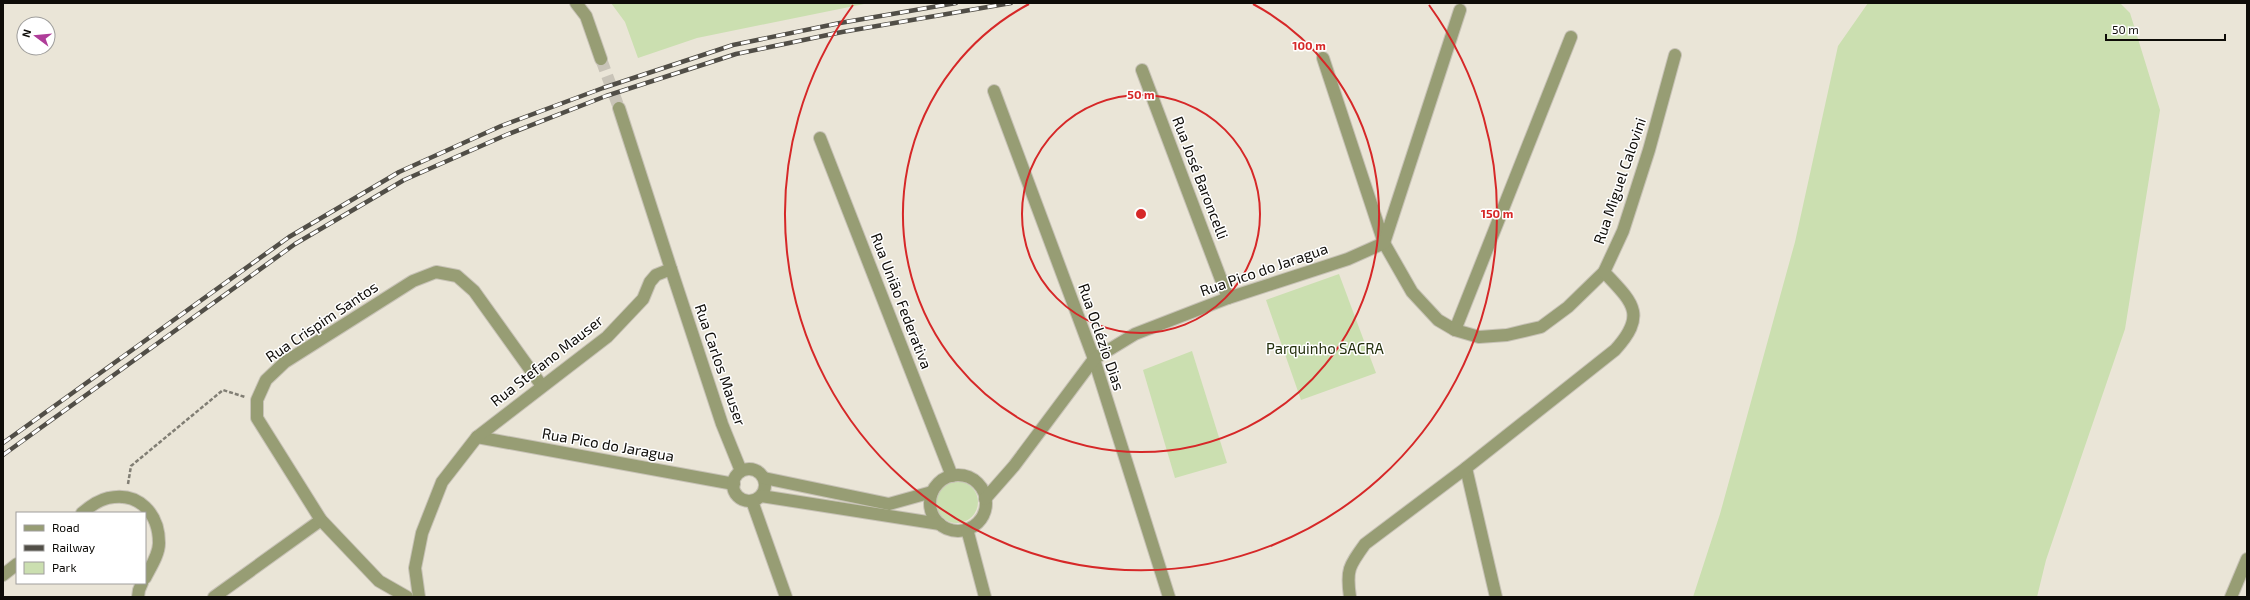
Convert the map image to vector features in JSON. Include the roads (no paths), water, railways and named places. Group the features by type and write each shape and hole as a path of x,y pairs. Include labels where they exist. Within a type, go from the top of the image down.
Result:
{"street":[{"path":"576,3 586,16 601,59"},
{"path":"1384,243 1460,10"},
{"path":"1455,330 1571,37"},
{"name":"Rua Miguel Calovini","path":"1323,58 1384,243 1421,305 1438,320 1455,330 1479,337 1507,335 1541,327 1568,307 1604,272 1623,231 1647,157 1675,55"},
{"name":"Rua José Baroncelli","path":"1142,70 1228,298"},
{"name":"Rua Oclézio Dias","path":"994,91 1094,359 1169,597"},
{"path":"619,108 671,270"},
{"name":"Rua União Federativa","path":"820,138 952,476"},
{"name":"Rua Pico do Jaragua","path":"985,499 1014,466 1094,359 1135,334 1228,298 1348,259 1384,243"},
{"name":"Rua Stefano Mauser","path":"419,597 416,568 422,533 442,482 477,437 607,337 643,300 650,282 656,275 671,270"},
{"name":"Rua Carlos Mauser","path":"671,270 722,424 741,471"},
{"name":"Rua Crispim Santos","path":"407,597 379,581 321,520 257,418 257,400 266,380 285,362 413,281 436,272 457,276 474,291 542,386"},
{"path":"1350,597 1347,576 1353,561 1365,544 1466,468 1615,350 1627,337 1634,317 1631,300 1604,272"},
{"name":"Rua Pico do Jaragua","path":"477,437 734,484"},
{"path":"1466,468 1496,597"},
{"path":"764,478 889,504 932,492 944,478 952,476 970,478 983,490 985,499 985,509 982,517 975,525 967,529 948,529 940,524 756,499 745,500 737,495 734,484 741,471 753,469 758,471 764,478 765,485 756,499 786,597"},
{"path":"932,492 931,509 940,524"},
{"path":"84,512 107,498 125,496 144,504 154,520 159,544 146,576"},
{"path":"214,597 321,520"},
{"path":"967,529 985,597"},
{"path":"2231,597 2247,559"},
{"path":"3,576 16,565"},
{"path":"138,597 138,590 141,584"}],"tunnel":[{"path":"601,59 619,108"}],"railway":[{"path":"3,443 289,237 399,172 501,126 603,88 733,45 840,23 956,3"},
{"path":"3,455 295,244 404,180 506,135 606,96 736,54 842,32 1011,3"}],"park label":[{"name":"Parquinho SACRA","path":"1325,349"}]}
